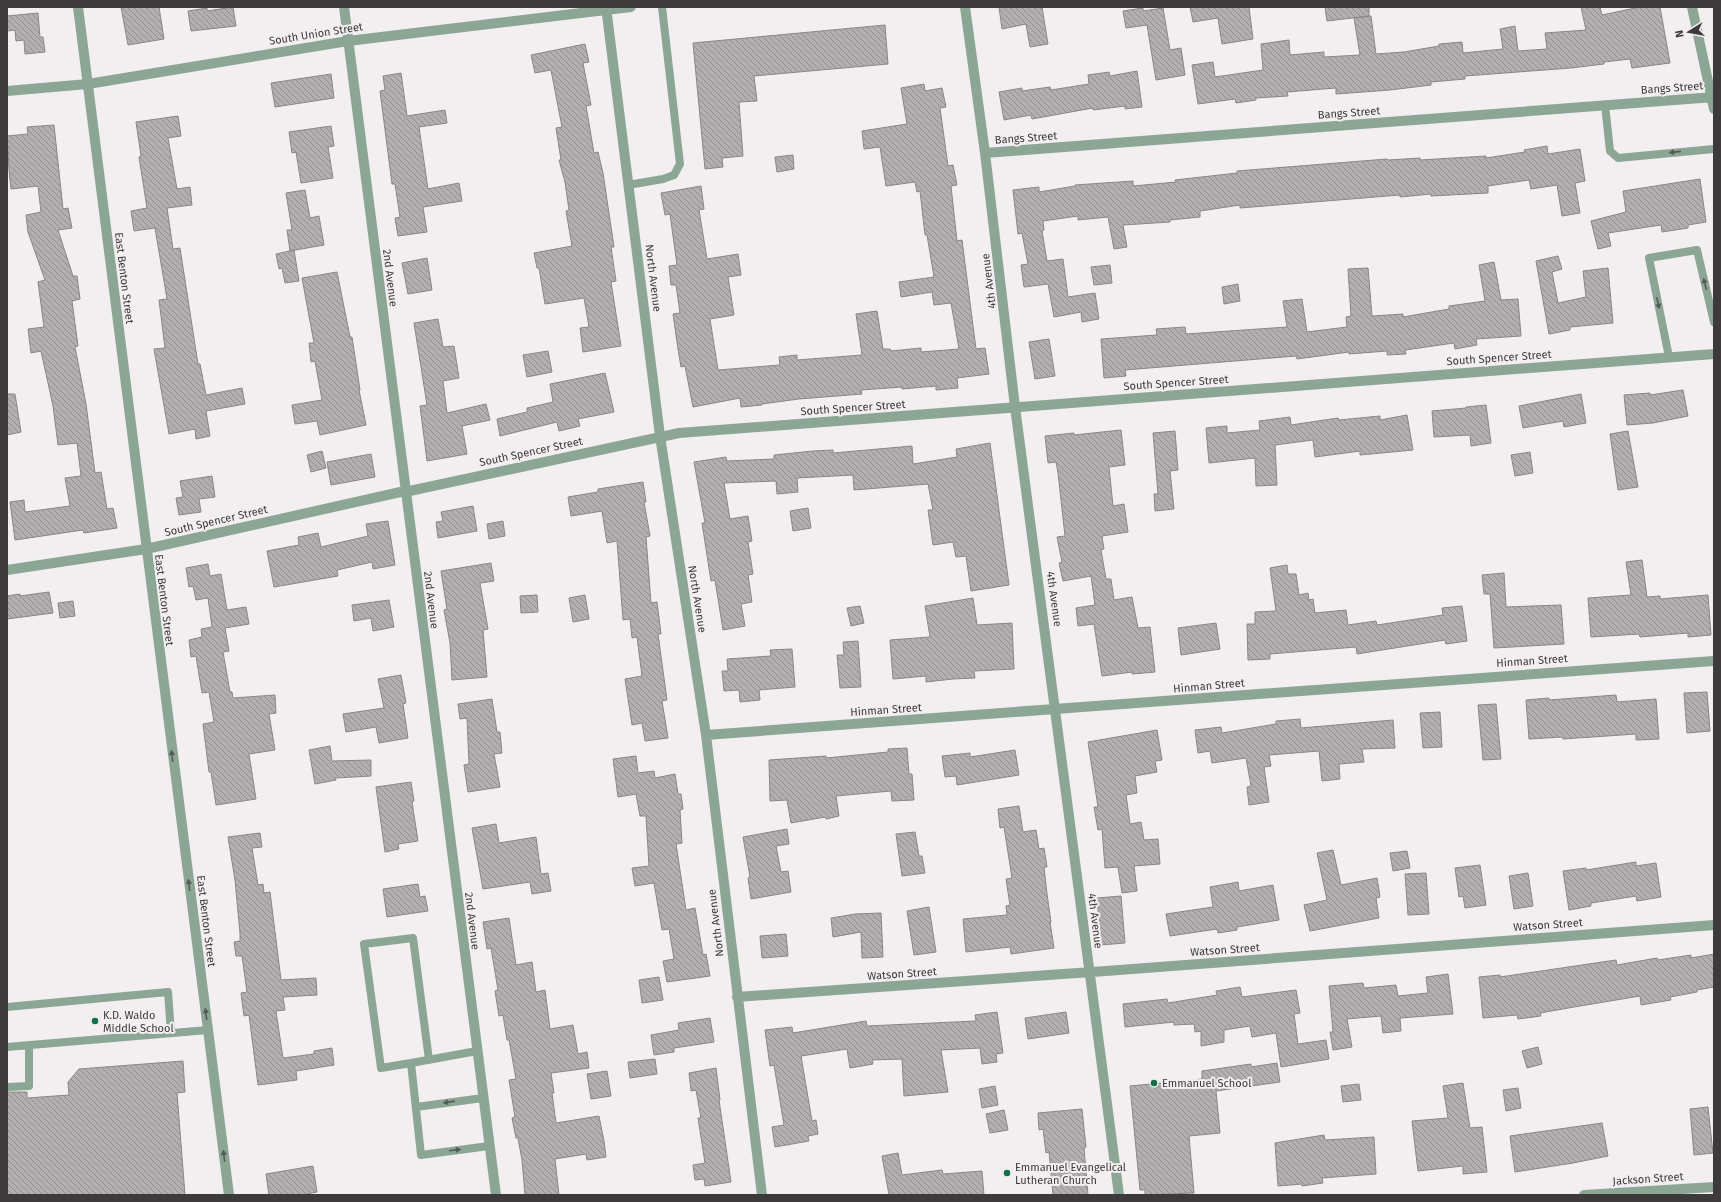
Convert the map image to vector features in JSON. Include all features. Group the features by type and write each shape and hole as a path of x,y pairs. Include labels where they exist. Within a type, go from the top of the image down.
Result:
{"street":[{"name":"East Benton Street","path":"78,7 229,1195"},
{"name":"2nd Avenue","path":"344,7 496,1195"},
{"name":"South Union Street","path":"7,91 88,84 348,41 606,8 630,7"},
{"name":"4th Avenue","path":"965,7 1119,1195"},
{"path":"1692,7 1713,97 1714,109"},
{"name":"North Avenue","path":"606,8 660,436 706,735 762,1195"},
{"name":"Bangs Street","path":"985,153 1713,97"},
{"name":"South Spencer Street","path":"7,570 146,549 388,494 405,492 679,433 1714,354"},
{"name":"Hinman Street","path":"706,735 1056,710 1435,679 1714,661"},
{"name":"Watson Street","path":"737,998 1714,925"},
{"name":"Jackson Street","path":"1584,1195 1714,1187"}],"lane":[{"path":"628,185 663,179 674,175 680,164 662,7"},
{"path":"1605,105 1610,151 1618,158 1714,149"},
{"path":"1669,357 1649,258 1697,250 1714,322"},
{"path":"429,1060 413,938 364,944 381,1068 429,1060 477,1051"},
{"path":"7,1007 168,992 171,1033"},
{"path":"7,1047 208,1030"},
{"path":"7,1088 29,1086 28,1045"},
{"path":"411,1063 421,1155 489,1146"},
{"path":"416,1106 483,1098"}],"building":[{"path":"121,7 159,7 164,39 128,45"},
{"path":"233,7 236,26 191,31 188,11 207,8 207,11"},
{"path":"999,7 1042,7 1048,44 1030,47 1026,24 1002,29"},
{"path":"1190,7 1249,7 1253,39 1222,44 1218,18 1193,22"},
{"path":"1325,7 1369,7 1369,16 1327,21"},
{"path":"1581,7 1600,7 1602,15 1640,7 1660,7 1670,63 1632,68 1630,59 1571,68 1465,76 1465,79 1431,82 1431,85 1390,90 1336,94 1336,88 1287,92 1288,96 1256,98 1256,100 1236,103 1235,99 1198,104 1192,65 1213,62 1215,77 1263,70 1261,44 1289,40 1290,55 1324,52 1324,57 1360,55 1354,18 1371,16 1376,54 1404,52 1439,46 1439,44 1462,42 1463,53 1503,49 1500,29 1515,26 1518,51 1547,49 1545,33 1586,30"},
{"path":"1143,8 1143,11 1163,8 1170,50 1181,48 1185,75 1156,80 1147,25 1126,28 1123,11"},
{"path":"38,13 40,37 43,37 45,52 25,54 24,40 16,41 15,30 7,31 7,16"},
{"path":"885,25 888,64 754,76 757,101 739,102 743,156 722,158 723,167 705,169 693,43"},
{"path":"585,44 589,62 583,63 591,105 586,106 594,153 598,152 603,173 614,247 611,247 616,281 611,282 621,346 583,352 580,328 589,327 584,298 545,304 539,268 537,268 534,253 572,246 566,211 569,210 565,182 559,160 561,160 556,128 562,127 551,70 535,73 531,55"},
{"path":"1137,71 1142,107 1125,109 1125,106 1093,110 1093,108 1032,119 1031,115 1004,120 999,92 1022,88 1022,91 1050,87 1051,90 1089,84 1088,75 1109,72 1110,76"},
{"path":"401,73 407,116 445,110 447,123 419,127 428,189 459,183 462,201 423,207 427,232 398,236 395,218 400,217 395,184 392,184 380,91 385,90 383,76"},
{"path":"331,74 334,98 275,107 271,83"},
{"path":"924,84 925,91 942,88 946,107 940,108 948,166 953,165 957,185 951,186 957,241 962,240 976,349 985,348 989,374 957,378 958,388 936,390 936,386 861,390 862,394 799,399 741,407 740,398 693,407 685,366 681,367 678,349 673,314 680,313 676,285 671,285 669,266 677,265 670,214 665,215 661,193 701,186 704,209 699,210 707,259 738,254 741,275 728,277 734,315 710,319 718,370 780,365 779,357 797,355 797,360 862,355 856,314 877,311 883,349 890,349 891,351 921,348 921,352 959,349 951,303 934,305 932,292 901,297 899,282 934,277 927,235 925,235 920,191 917,192 915,182 886,186 880,147 864,149 862,131 907,124 901,88"},
{"path":"178,116 181,136 168,138 177,189 190,187 192,205 167,208 173,249 180,248 198,364 200,364 206,395 242,388 245,404 206,411 210,436 196,439 195,429 169,434 154,349 165,348 159,300 167,299 155,228 134,231 131,211 147,208 139,157 141,156 136,122"},
{"path":"54,125 63,209 68,208 72,228 58,230 73,276 77,276 80,299 72,301 78,346 75,347 86,404 95,473 101,472 107,509 113,508 117,528 84,533 83,530 15,540 10,502 24,500 25,512 70,506 65,478 81,476 77,443 58,445 53,406 41,351 31,353 28,329 44,327 38,282 45,280 28,232 26,215 41,212 38,186 11,189 9,170 7,136 28,134 27,127"},
{"path":"331,126 334,146 328,147 333,178 301,183 296,152 292,153 289,132"},
{"path":"1547,146 1548,154 1580,149 1585,181 1575,183 1580,213 1562,216 1557,185 1531,189 1529,180 1488,186 1488,193 1431,196 1431,194 1400,197 1400,195 1240,208 1240,205 1200,211 1200,217 1170,220 1170,222 1123,225 1127,247 1114,249 1108,217 1078,220 1078,216 1043,221 1044,230 1042,231 1047,261 1063,259 1068,297 1095,293 1099,319 1082,322 1081,312 1054,317 1048,284 1024,287 1021,265 1028,264 1022,233 1018,234 1013,190 1039,187 1039,192 1075,185 1133,181 1133,186 1176,182 1175,180 1237,173 1237,171 1387,159 1420,158 1420,160 1486,156 1486,158 1525,152 1524,150"},
{"path":"793,155 794,169 777,172 775,157"},
{"path":"1700,179 1706,222 1688,225 1688,228 1662,232 1661,225 1608,233 1611,246 1598,249 1591,221 1626,212 1623,191"},
{"path":"305,190 310,218 319,216 324,245 290,251 287,230 292,230 286,193"},
{"path":"294,250 299,281 285,283 282,268 279,269 276,254"},
{"path":"1558,256 1562,269 1552,272 1558,303 1586,297 1583,271 1608,268 1613,323 1570,327 1570,330 1549,334 1536,261"},
{"path":"427,258 432,290 408,294 402,263"},
{"path":"1494,262 1501,300 1518,299 1521,336 1476,339 1477,345 1455,349 1454,343 1405,350 1406,354 1387,355 1387,351 1349,354 1349,352 1297,359 1296,356 1125,370 1126,376 1104,378 1101,339 1157,335 1156,329 1185,327 1186,334 1287,327 1283,301 1302,299 1307,332 1347,327 1346,317 1351,316 1348,269 1368,268 1372,316 1403,314 1403,317 1449,309 1449,306 1485,301 1479,265"},
{"path":"1110,265 1112,283 1094,285 1091,267"},
{"path":"337,272 350,337 352,337 359,390 366,425 320,435 317,421 295,424 292,405 322,400 315,361 311,362 309,343 314,343 302,278"},
{"path":"1238,284 1240,301 1224,304 1222,287"},
{"path":"438,319 443,347 454,346 459,378 443,381 447,413 486,404 490,420 462,426 467,454 427,461 420,406 427,405 414,323"},
{"path":"1049,339 1055,376 1035,379 1029,342"},
{"path":"548,351 552,372 527,377 523,355"},
{"path":"605,373 614,412 578,419 580,426 559,431 557,422 500,436 497,419 527,412 527,408 553,402 550,384"},
{"path":"1683,390 1688,416 1653,423 1627,425 1624,395 1650,393 1650,395"},
{"path":"7,394 15,394 21,432 7,435"},
{"path":"1581,394 1586,423 1564,427 1563,421 1523,428 1519,406"},
{"path":"1486,405 1491,443 1471,446 1470,435 1434,437 1432,411"},
{"path":"1407,415 1413,450 1360,455 1360,451 1315,457 1313,440 1275,445 1277,485 1256,486 1255,458 1209,463 1206,428 1227,426 1227,433 1260,430 1259,421 1290,417 1291,425 1338,418 1339,420 1380,416 1380,420"},
{"path":"1121,430 1125,465 1109,467 1113,506 1124,504 1128,532 1102,536 1104,549 1101,550 1106,579 1111,579 1114,600 1132,597 1138,628 1150,627 1155,672 1132,674 1132,672 1102,676 1094,624 1078,626 1076,608 1095,605 1091,576 1063,581 1059,563 1062,562 1057,537 1065,536 1058,473 1056,462 1048,463 1045,436 1074,433 1074,435"},
{"path":"1175,431 1178,470 1170,471 1174,509 1155,511 1154,494 1158,494 1153,433"},
{"path":"1628,431 1638,487 1618,490 1610,434"},
{"path":"990,443 1009,585 971,591 966,556 956,557 953,542 933,545 928,510 933,510 928,484 854,490 853,475 797,478 798,492 777,494 776,481 724,483 730,519 748,516 752,541 748,542 753,574 748,575 752,602 741,604 745,626 723,630 715,580 711,581 702,523 705,523 694,462 726,457 727,461 774,459 774,455 813,451 833,450 833,453 912,446 913,464 957,457 956,449"},
{"path":"322,451 326,468 311,472 307,455"},
{"path":"1530,452 1533,473 1515,476 1511,455"},
{"path":"371,454 375,477 331,485 327,462"},
{"path":"212,476 215,497 199,499 201,512 179,515 176,498 183,497 180,481"},
{"path":"643,482 646,502 644,502 650,536 646,537 651,603 657,602 661,634 658,634 667,700 662,701 668,738 645,741 642,723 632,725 625,679 642,676 637,637 632,638 630,619 623,620 617,541 607,543 602,511 571,516 568,497 598,492 598,489"},
{"path":"473,506 477,531 438,538 436,522 443,521 441,512"},
{"path":"808,508 811,528 793,531 790,511"},
{"path":"388,521 395,565 373,569 372,562 337,570 338,576 274,587 267,551 299,545 298,537 318,533 321,547 368,536 366,524"},
{"path":"503,521 505,536 489,539 487,524"},
{"path":"1642,560 1647,597 1660,596 1660,599 1708,595 1711,635 1688,637 1688,633 1640,637 1639,634 1591,637 1588,598 1631,595 1626,562"},
{"path":"491,563 494,581 480,583 488,629 483,630 487,677 452,680 450,643 444,610 447,609 441,571"},
{"path":"208,564 210,576 221,574 227,610 246,607 249,624 225,628 229,651 223,652 230,692 232,692 233,698 275,695 276,713 269,714 275,750 249,754 256,799 216,805 211,772 209,772 203,724 214,722 209,692 202,693 196,656 191,657 189,640 202,637 201,629 212,627 208,598 196,600 193,586 189,587 186,568"},
{"path":"1287,565 1288,574 1296,574 1299,595 1308,593 1309,600 1313,599 1315,613 1346,610 1348,625 1376,621 1377,625 1443,615 1442,608 1462,606 1467,641 1446,644 1445,640 1357,654 1356,647 1270,654 1270,659 1248,660 1247,624 1255,624 1255,612 1276,611 1270,568"},
{"path":"1504,573 1506,607 1561,605 1564,644 1494,648 1490,594 1484,594 1482,575"},
{"path":"49,592 53,613 7,619 7,596 20,594 20,596"},
{"path":"537,595 538,612 521,613 520,596"},
{"path":"585,595 589,619 573,622 569,598"},
{"path":"973,598 977,625 1012,623 1014,669 974,671 975,678 926,682 926,676 893,679 890,640 930,637 925,606"},
{"path":"389,600 394,627 373,631 371,618 354,621 352,605"},
{"path":"73,601 75,616 60,618 58,603"},
{"path":"860,606 864,623 851,626 847,608"},
{"path":"1216,623 1220,649 1181,655 1178,628"},
{"path":"858,641 861,687 840,688 837,655 844,655 843,642"},
{"path":"792,649 795,687 759,690 760,700 740,702 739,690 724,691 722,671 728,671 727,659 771,656 770,650"},
{"path":"401,675 406,703 403,704 408,738 379,743 376,727 346,732 343,714 384,708 378,679"},
{"path":"1707,692 1710,731 1687,733 1684,693"},
{"path":"1616,695 1617,702 1656,699 1659,739 1636,740 1636,734 1563,739 1562,737 1529,739 1526,700 1549,698 1549,700"},
{"path":"492,699 497,732 500,732 502,753 494,754 500,787 468,792 464,765 469,764 467,718 460,719 458,704"},
{"path":"1496,704 1501,759 1483,760 1478,705"},
{"path":"1440,712 1442,747 1423,748 1420,713"},
{"path":"1300,719 1301,728 1393,720 1395,748 1362,749 1364,762 1339,764 1340,779 1322,781 1319,751 1269,755 1271,766 1264,767 1269,802 1249,805 1247,787 1251,786 1246,758 1212,763 1210,751 1198,753 1195,730 1221,727 1222,733 1276,724 1276,721"},
{"path":"1157,730 1162,760 1155,761 1157,772 1135,776 1137,793 1126,795 1130,824 1141,822 1144,840 1158,839 1160,864 1134,866 1137,891 1122,893 1118,867 1105,868 1102,829 1098,830 1094,807 1098,807 1088,742"},
{"path":"330,746 332,761 371,760 371,776 335,778 336,780 315,784 309,750"},
{"path":"907,748 909,774 912,774 914,800 892,801 891,791 836,796 839,816 791,823 787,800 770,801 769,760 826,756 826,758 888,752 888,749"},
{"path":"1015,750 1019,775 957,785 956,776 945,777 942,756 970,753 970,757"},
{"path":"636,756 638,773 654,771 655,778 675,774 678,794 681,794 683,809 680,810 682,843 676,844 686,910 695,908 703,955 706,954 710,976 667,982 663,961 674,959 669,929 662,930 654,883 635,886 632,868 649,866 646,816 640,816 636,794 618,797 613,759"},
{"path":"411,782 414,801 412,802 418,841 398,844 399,849 385,852 376,787"},
{"path":"1019,806 1023,832 1036,830 1039,849 1044,848 1047,867 1044,867 1054,948 1011,954 1010,947 966,952 963,919 1007,915 1006,906 1010,905 1006,879 1012,878 1004,827 1000,828 998,809"},
{"path":"496,824 499,843 536,837 541,874 548,873 551,891 532,894 530,882 483,889 472,828"},
{"path":"787,829 789,844 776,846 781,872 788,871 791,892 751,899 748,878 750,877 743,837"},
{"path":"915,832 919,856 922,856 925,873 902,876 896,834"},
{"path":"260,833 262,847 252,848 258,885 263,884 264,893 270,892 281,980 316,978 317,995 283,997 285,1010 276,1011 283,1058 314,1054 314,1051 332,1048 334,1065 296,1071 297,1080 258,1085 249,1015 244,1016 241,993 247,992 242,956 236,956 234,942 240,941 240,933 235,880 228,837"},
{"path":"1333,850 1341,885 1377,878 1380,897 1376,898 1379,918 1310,931 1304,905 1327,900 1317,853"},
{"path":"1407,851 1410,868 1393,871 1390,853"},
{"path":"1636,862 1636,866 1656,863 1661,897 1637,901 1636,896 1591,903 1591,906 1569,910 1563,871 1586,868 1586,870"},
{"path":"1480,865 1486,905 1465,908 1463,896 1459,897 1455,868"},
{"path":"1426,873 1429,914 1408,915 1405,874"},
{"path":"1528,873 1533,906 1514,909 1509,876"},
{"path":"1238,882 1239,891 1273,885 1279,920 1237,927 1237,930 1218,933 1217,929 1170,936 1166,914 1213,907 1210,887"},
{"path":"418,884 420,897 425,896 428,911 387,917 383,889"},
{"path":"1121,896 1125,943 1101,945 1097,898"},
{"path":"929,907 936,952 914,955 907,911"},
{"path":"881,913 883,957 862,958 861,932 833,937 831,918 855,914"},
{"path":"509,918 516,965 532,962 536,992 545,990 550,1029 573,1025 578,1054 587,1052 589,1068 551,1073 556,1123 599,1116 604,1141 606,1157 587,1160 586,1154 555,1159 559,1195 525,1195 522,1160 518,1138 516,1138 512,1118 515,1117 509,1080 516,1079 503,1015 499,1016 495,991 498,990 491,948 487,949 483,922"},
{"path":"786,934 788,956 762,958 760,936"},
{"path":"1714,954 1714,987 1670,997 1671,1000 1641,1005 1640,996 1540,1013 1541,1016 1518,1019 1517,1015 1483,1018 1479,977 1500,975 1500,977 1616,960 1617,965 1657,958 1658,960 1691,955 1691,958"},
{"path":"1448,974 1453,1014 1400,1018 1401,1031 1383,1033 1381,1016 1347,1019 1352,1047 1333,1050 1330,1032 1333,1032 1329,986 1363,983 1364,988 1396,985 1398,996 1428,993 1426,977"},
{"path":"659,977 663,1000 642,1003 639,980"},
{"path":"1240,987 1242,997 1296,990 1300,1013 1294,1014 1298,1044 1326,1040 1329,1059 1281,1067 1276,1033 1252,1037 1250,1026 1224,1030 1224,1042 1201,1046 1201,1031 1195,1032 1194,1024 1174,1025 1174,1022 1125,1027 1123,1004 1167,999 1168,1003 1217,995 1216,991"},
{"path":"997,1012 1003,1053 996,1054 997,1062 982,1064 980,1048 941,1050 948,1092 904,1096 902,1059 872,1060 873,1064 850,1068 847,1049 801,1056 812,1121 816,1120 818,1134 808,1136 809,1141 775,1147 772,1127 784,1125 774,1065 770,1066 765,1030 792,1027 793,1033 866,1021 867,1026 976,1021 975,1015"},
{"path":"1066,1012 1069,1033 1028,1039 1025,1018"},
{"path":"710,1018 714,1042 674,1048 674,1052 654,1055 651,1035 679,1030 678,1023"},
{"path":"1538,1047 1542,1064 1527,1068 1522,1051"},
{"path":"655,1059 657,1074 630,1078 628,1062"},
{"path":"183,1061 185,1092 177,1093 185,1195 7,1195 7,1092 27,1092 27,1098 69,1095 68,1082 79,1069"},
{"path":"1277,1063 1280,1082 1216,1091 1220,1133 1189,1136 1194,1193 1145,1195 1145,1190 1140,1190 1130,1086 1202,1079 1202,1071 1251,1064 1251,1067"},
{"path":"716,1068 719,1100 731,1182 705,1186 704,1179 695,1180 693,1165 705,1163 698,1118 701,1118 696,1090 691,1091 689,1073"},
{"path":"607,1071 611,1096 591,1099 587,1074"},
{"path":"1463,1083 1470,1128 1482,1127 1487,1172 1463,1174 1463,1166 1418,1171 1412,1121 1448,1118 1443,1086"},
{"path":"1359,1084 1361,1100 1343,1102 1341,1086"},
{"path":"995,1086 998,1105 982,1108 979,1089"},
{"path":"1518,1088 1521,1108 1506,1111 1503,1090"},
{"path":"1708,1107 1713,1153 1694,1155 1690,1109"},
{"path":"1082,1109 1086,1147 1084,1148 1088,1195 1053,1195 1049,1152 1046,1153 1043,1129 1039,1130 1038,1113"},
{"path":"1004,1110 1008,1130 990,1133 986,1114"},
{"path":"1602,1123 1608,1156 1515,1172 1510,1136"},
{"path":"1324,1135 1325,1140 1374,1137 1376,1174 1322,1178 1323,1183 1302,1186 1302,1184 1278,1186 1275,1143"},
{"path":"898,1153 902,1175 942,1170 943,1174 982,1171 984,1195 889,1195 882,1156"},
{"path":"313,1166 317,1192 302,1195 269,1195 266,1174"}],"place":[{"name":"K.D. Waldo Middle School","path":"95,1021"},
{"name":"Emmanuel School","path":"1154,1083"},
{"name":"Emmanuel Evangelical Lutheran Church","path":"1007,1173"}]}
